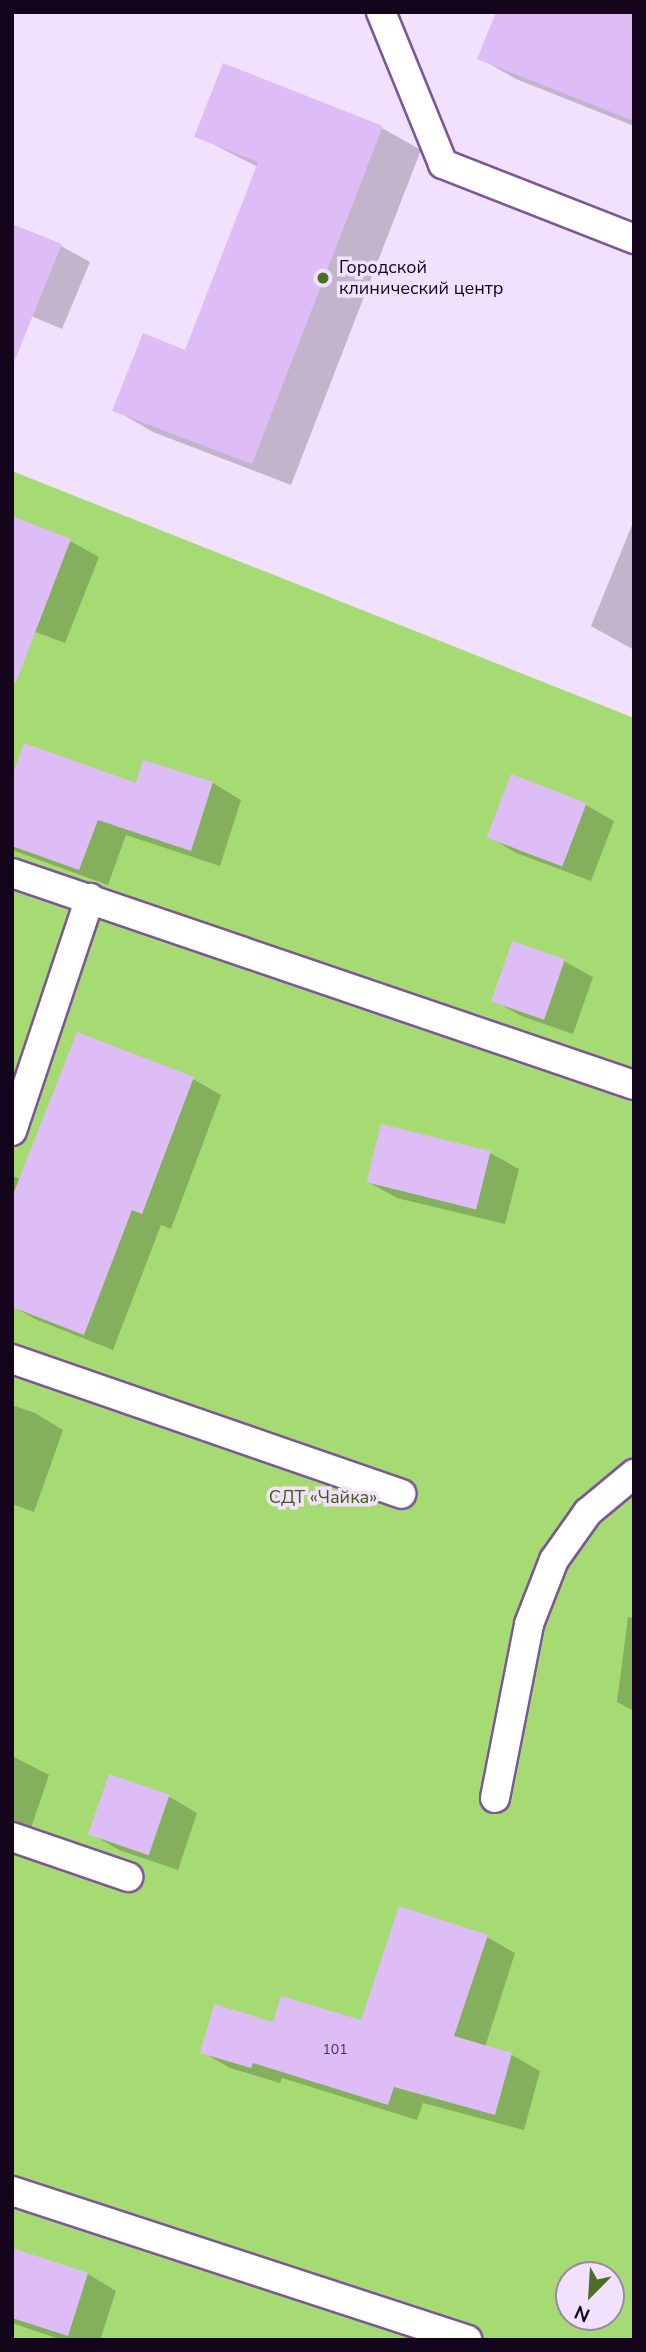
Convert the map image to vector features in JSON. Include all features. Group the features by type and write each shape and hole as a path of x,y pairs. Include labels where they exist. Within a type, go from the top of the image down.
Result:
{"lane":[{"path":"381,12 443,164 634,239"},
{"path":"12,873 634,1085"},
{"path":"12,1130 90,898"},
{"path":"12,1359 401,1494"},
{"path":"495,1798 529,1624 554,1560 588,1512 634,1474"},
{"path":"12,1837 128,1877"},
{"path":"12,2191 467,2340"}],"green space":[{"name":"СДТ «Чайка»","path":"12,471 634,718 634,2340 12,2340"}],"building":[{"path":"496,12 634,12 634,121 477,59"},
{"path":"223,63 383,126 252,464 112,411 143,333 185,350 258,162 194,137"},
{"path":"12,224 62,244 14,362 12,362"},
{"path":"12,516 71,539 16,682 12,681"},
{"path":"24,743 136,783 143,760 213,782 191,851 98,820 79,870 12,846 12,776"},
{"path":"511,774 587,803 562,867 487,837"},
{"path":"512,941 565,959 544,1020 491,1002"},
{"path":"77,1032 194,1077 142,1214 132,1210 84,1335 12,1307 12,1197"},
{"path":"381,1124 491,1151 476,1210 366,1182"},
{"path":"109,1774 170,1795 149,1855 88,1835"},
{"path":"399,1906 488,1935 454,2036 512,2053 495,2115 394,2087 388,2105 253,2063 251,2068 200,2053 214,2004 273,2022 281,1996 361,2020"},
{"path":"12,2248 88,2273 68,2336 12,2318"}],"place":[{"name":"Городской клинический центр","path":"323,278"}]}
